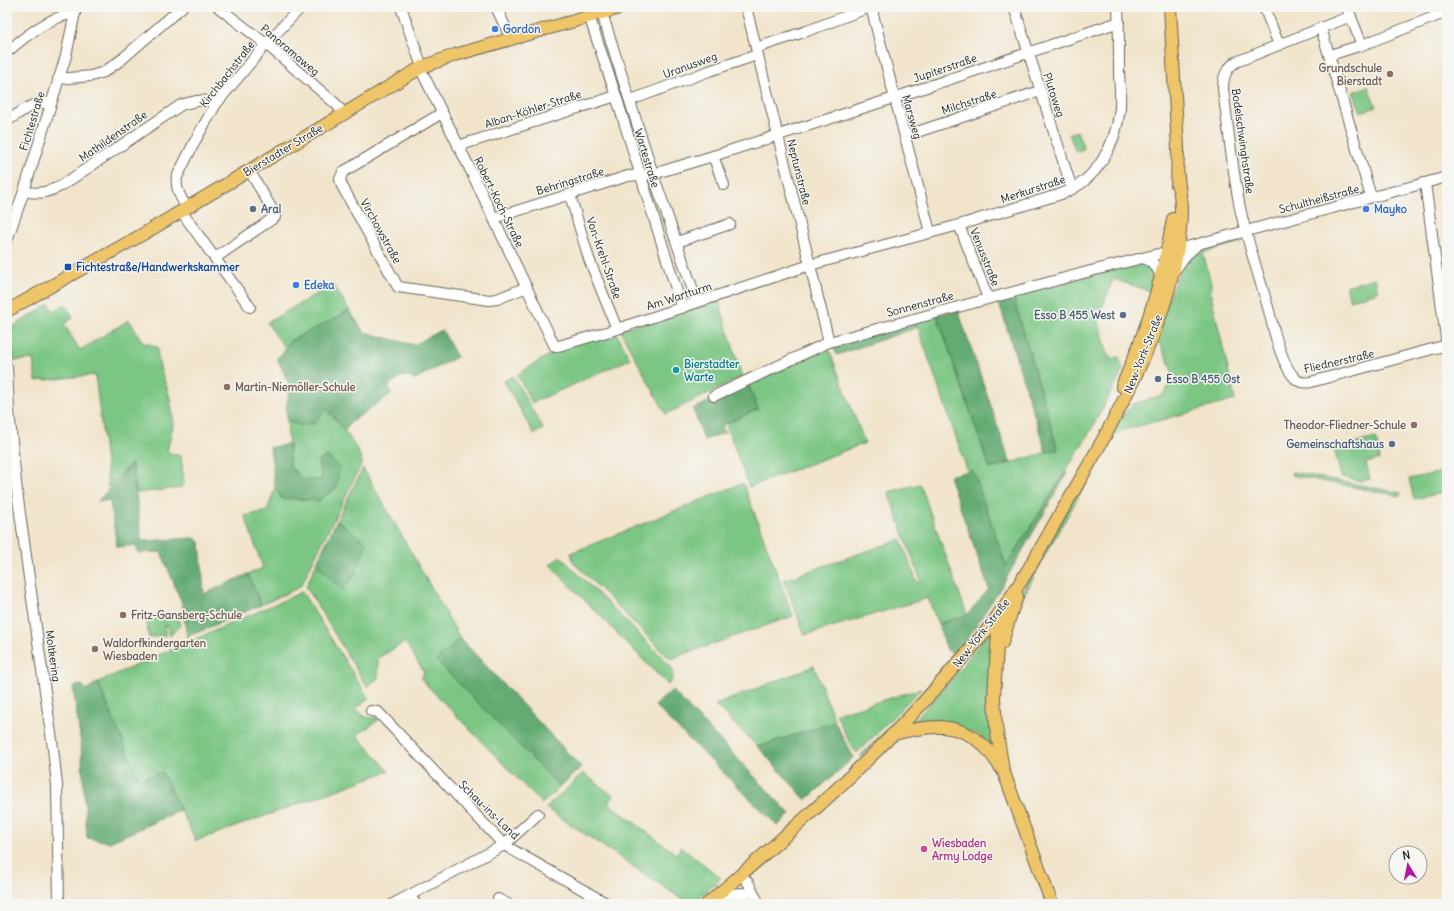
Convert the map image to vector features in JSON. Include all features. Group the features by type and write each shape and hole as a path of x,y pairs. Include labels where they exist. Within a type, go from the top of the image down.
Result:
{"main road":[{"name":"Bierstadter Straße","path":"7,319 90,270 184,209 421,67 440,59 595,13 623,7"},
{"path":"1166,275 1171,251 1172,225 1178,177 1178,148 1170,7"},
{"name":"Bierstadter Straße","path":"7,311 145,233"},
{"name":"New-York-Straße","path":"709,902 812,812 894,735 946,678 998,616 1031,565 1119,411 1142,363 1166,296 1166,275"},
{"name":"New-York-Straße","path":"1004,593 1053,511 1118,394 1143,336 1166,275"},
{"path":"996,668 1012,610 1031,565"},
{"path":"1004,593 1000,603 998,616 994,697 996,727 1003,770 1052,904"},
{"path":"946,678 1004,593"},
{"path":"894,735 930,726 941,726 961,731 970,735 986,748 1003,770"}],"street":[{"path":"58,78 91,76 104,72 121,60 182,7"},
{"name":"Panoramaweg","path":"218,7 266,44 336,104 344,114"},
{"name":"Kirchbachstraße","path":"250,307 215,258 184,209 178,191 177,177 216,104 266,44 301,7"},
{"name":"Robert-Koch-Straße","path":"401,7 421,67 556,347"},
{"path":"496,7 511,39"},
{"name":"Neptunstraße","path":"746,7 829,342"},
{"name":"Uranusweg","path":"631,100 870,7"},
{"name":"Marsweg","path":"870,7 930,232"},
{"name":"Plutoweg","path":"1014,7 1027,52 1072,189"},
{"name":"Merkurstraße","path":"810,265 1061,194 1080,184 1092,174 1106,157 1118,125 1120,107 1118,7"},
{"path":"1264,7 1278,45"},
{"path":"7,52 29,34 75,10"},
{"name":"Fichtestraße","path":"7,240 24,191 50,103 66,56 75,10"},
{"path":"1349,12 1362,45"},
{"name":"Bodelschwinghstraße","path":"1246,231 1239,203 1233,164 1223,88 1225,73 1230,66 1236,62 1321,28 1349,12"},
{"path":"1330,55 1362,45 1447,12"},
{"name":"Wartestraße","path":"595,13 616,96 682,308"},
{"name":"Wartestraße","path":"595,13 631,100 696,302"},
{"name":"Jupiterstraße","path":"713,156 894,98 1119,22"},
{"path":"1321,28 1371,197"},
{"name":"Milchstraße","path":"905,136 1040,91"},
{"name":"Alban-Köhler-Straße","path":"458,146 616,96"},
{"name":"Mathildenstraße","path":"24,191 39,194 50,192 61,186 181,105 195,100 209,101 216,104"},
{"path":"7,121 26,107 35,103 50,103"},
{"name":"Virchowstraße","path":"442,113 343,172 340,179 342,186 398,287 489,300 497,299 527,287"},
{"path":"713,156 724,185"},
{"name":"Behringstraße","path":"494,218 560,196 570,195 628,176 654,174 713,156"},
{"path":"215,258 275,217 275,214 249,170"},
{"name":"Schultheißstraße","path":"1171,251 1447,177"},
{"path":"1426,183 1447,345"},
{"name":"Von-Krehl-Straße","path":"570,195 589,259 617,329"},
{"path":"677,242 730,224"},
{"name":"Venusstraße","path":"959,224 988,298"},
{"name":"Fliednerstraße","path":"1246,231 1281,351 1289,370 1296,380 1302,382 1312,382 1447,345"},
{"name":"Schultheißstraße","path":"1166,275 1198,244"},
{"name":"Sonnenstraße","path":"714,396 829,342 988,298 1171,251"},
{"path":"1142,258 1153,263 1166,275"},
{"name":"Am Wartturm","path":"556,347 617,329 810,265"},
{"name":"Moltkering","path":"7,367 9,411 18,492 54,748 57,784 59,904"},
{"name":"Moltkering","path":"7,400 9,411"},
{"name":"Schau-ins-Land","path":"371,710 378,712 504,845 608,904"},
{"path":"393,904 504,845 538,814"},
{"path":"741,874 741,884 746,893 757,902"},
{"path":"741,874 749,884 757,902"},
{"path":"709,902 726,894 746,893"},
{"path":"409,896 416,904"}],"green space":[{"path":"1368,86 1376,107 1361,112 1353,92"},
{"path":"1077,131 1084,149 1076,152 1069,134"},
{"path":"1233,238 1238,239 1241,242 1203,253 1212,287 1210,290 1235,400 1121,431 1115,434 1046,553 1021,601 1017,603 1028,579 1118,419 1133,404 1163,395 1167,390 1173,375 1168,360 1156,336 1178,275 1183,266 1192,255 1198,251 1221,241"},
{"path":"1137,263 1148,266 1155,274 1150,291 1113,279 1102,308 1095,309 1109,358 1119,357 1123,370 1087,437 1006,567 973,471 968,472 916,322 937,315 990,469 1057,449 1013,296"},
{"path":"1375,278 1378,292 1350,300 1346,286"},
{"path":"333,284 349,310 290,341 286,349 267,323"},
{"path":"1013,296 1058,450 1046,452 998,300"},
{"path":"718,298 742,377 666,414 620,330"},
{"path":"49,304 54,311 65,304 73,318 64,324 80,350 129,320 144,344 147,343 158,348 159,364 169,395 173,418 167,452 181,456 184,484 180,488 137,493 132,463 108,488 95,375 36,381 33,359 14,361 9,334 11,328"},
{"path":"349,310 364,332 414,345 442,330 457,357 413,380 408,376 401,377 389,385 391,394 352,421 344,430 326,408 316,423 299,425 287,420 286,409 290,386 277,358 283,353 290,341"},
{"path":"958,310 1010,462 990,469 937,315"},
{"path":"916,322 918,327 837,355 833,346"},
{"path":"615,331 630,359 532,403 517,375 557,350"},
{"path":"828,347 865,443 749,487 726,424 758,409 748,384"},
{"path":"513,376 543,429 534,434 504,381"},
{"path":"748,384 758,409 722,425 725,433 704,440 693,409"},
{"path":"326,407 352,442 362,463 300,587 261,605 248,574 263,568 245,516 267,511 275,488 283,500 289,498 317,501 322,480 304,480 290,467 287,420 299,425"},
{"path":"1376,438 1380,459 1366,463 1370,479 1361,481 1341,477 1334,448"},
{"path":"289,445 290,467 304,480 322,480 318,461 327,456 340,467 336,488 318,501 289,498 283,500 275,488 270,447"},
{"path":"132,464 142,541 194,538 200,542 204,594 248,574 261,605 187,637 182,603 161,552 138,553 136,545 117,547 110,501 98,501"},
{"path":"363,468 460,638 437,660 560,787 542,804 421,679 424,672 405,642 378,658 378,678 367,687 306,587 316,564 342,590 367,543 337,520"},
{"path":"973,470 1006,566 1066,472 1067,474 1003,584 957,655 928,691 861,758 861,755 926,689 953,654 947,650 938,624 967,615 989,589 949,476"},
{"path":"1292,472 1401,493 1400,496 1291,475"},
{"path":"1442,472 1446,492 1414,499 1409,479"},
{"path":"743,483 793,616 670,659 574,563 571,553"},
{"path":"920,484 967,615 938,624 928,598 805,635 784,580 901,539 917,582 921,581 888,492"},
{"path":"337,520 367,543 354,576 342,590 316,564"},
{"path":"560,556 671,666 673,677 668,685 550,565"},
{"path":"302,592 369,699 356,708 368,717 383,717 357,735 389,771 196,841 162,772 139,780 98,682"},
{"path":"164,617 168,619 178,618 180,626 170,636 168,625 164,626 166,635 149,638 146,619"},
{"path":"995,624 995,749 977,733 909,726 953,678"},
{"path":"460,638 581,767 560,787 436,660"},
{"path":"814,666 835,722 758,747 715,705"},
{"path":"98,682 139,780 162,772 181,810 110,842 87,838 81,744 73,687 82,685 86,690"},
{"path":"921,689 857,753 851,746 836,714"},
{"path":"672,690 790,814 778,826 655,706"},
{"path":"835,722 854,757 806,800 758,747"},
{"path":"583,773 614,796 608,803 676,854 681,847 721,878 692,904 685,904 682,899 546,808"}],"place":[{"name":"Gordon","path":"495,29"},
{"name":"Grundschule Bierstadt","path":"1390,74"},
{"name":"Aral","path":"253,209"},
{"name":"Mayko","path":"1366,209"},
{"name":"Fichtestraße/Handwerkskammer","path":"68,267"},
{"name":"Edeka","path":"296,285"},
{"name":"Esso B 455 West","path":"1123,315"},
{"name":"Bierstadter Warte","path":"676,370"},
{"name":"Esso B 455 Ost","path":"1158,379"},
{"name":"Martin-Niemöller-Schule","path":"227,387"},
{"name":"Theodor-Fliedner-Schule","path":"1414,425"},
{"name":"Gemeinschaftshaus","path":"1392,444"},
{"name":"Fritz-Gansberg-Schule","path":"123,615"},
{"name":"Waldorfkindergarten Wiesbaden","path":"95,649"},
{"name":"Wiesbaden Army Lodge","path":"924,849"}]}
